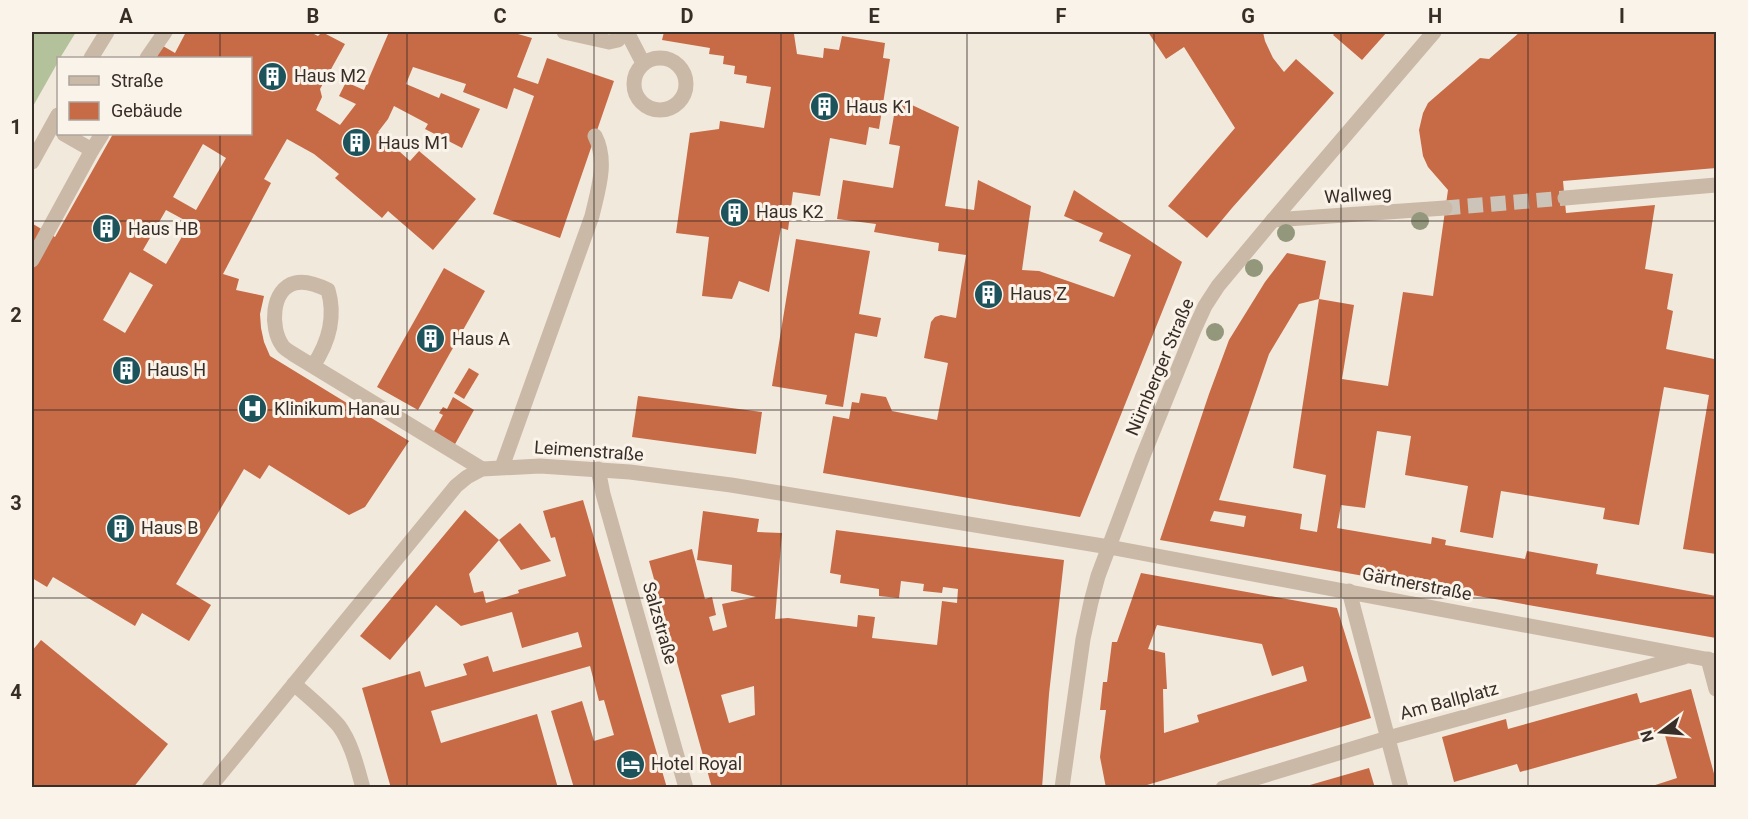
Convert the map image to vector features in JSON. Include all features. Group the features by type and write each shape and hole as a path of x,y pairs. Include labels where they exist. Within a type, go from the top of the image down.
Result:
{"street":[{"path":"92,57 107,32"},
{"path":"148,57 165,32"},
{"path":"564,32 609,42 618,40 626,32 643,63"},
{"name":"Nürnberger Straße","path":"1062,788 1083,639 1098,576 1143,456 1205,306 1218,286 1273,220 1434,32"},
{"path":"32,162 57,127"},
{"path":"71,135 92,150"},
{"path":"32,260 101,135"},
{"path":"502,467 592,216 601,170 600,146 595,136"},
{"path":"1565,198 1716,185"},
{"name":"Wallweg","path":"1273,220 1446,208"},
{"path":"313,366 328,338 332,303 328,290 313,283 296,282 285,288 279,295 276,308 277,334 282,346 313,366 482,469"},
{"name":"Leimenstraße","path":"209,788 456,486 482,469 540,466 630,472 730,485 1109,547"},
{"name":"Salzstraße","path":"598,469 603,494 686,788"},
{"name":"Gärtnerstraße","path":"1109,547 1712,660"},
{"path":"1349,591 1401,788"},
{"name":"Am Ballplatz","path":"1222,788 1388,738 1688,656"},
{"path":"1712,660 1716,688"},
{"path":"294,684 338,726 350,748 363,788"}],"green space":[{"path":"32,32 76,32 61,57 57,57 57,64 32,108"}],"building":[{"path":"186,32 310,32 318,36 322,32 345,44 320,89 322,97 316,110 340,125 356,104 339,96 346,82 364,90 389,32 511,32 532,38 517,77 538,84 547,58 614,81 560,238 493,214 534,96 514,88 507,109 463,92 466,84 413,67 406,84 439,98 441,93 480,109 462,148 425,129 428,124 394,106 378,132 410,161 419,151 476,199 433,250 388,211 382,218 335,178 339,174 314,154 287,139 264,179 271,183 223,274 239,279 236,290 264,296 260,314 261,328 270,356 409,441 365,507 349,515 269,465 260,479 244,469 176,584 211,605 189,641 142,613 135,626 53,577 47,587 32,578 32,226 33,224 55,237 112,135 252,135 252,57 157,57 163,46 175,53","holes":["203,144 226,158 196,210 173,197","166,210 190,223 166,264 143,250","130,272 153,285 125,333 103,320"]},
{"path":"664,32 791,32 794,34 797,54 823,58 824,48 839,50 842,36 885,43 883,58 890,59 879,129 869,127 866,145 830,138 820,196 793,192 788,230 781,228 769,292 739,281 732,299 702,296 709,237 676,233 690,133 719,129 720,121 764,128 771,87 746,83 747,76 734,74 735,66 723,64 724,56 709,54 710,48 662,40"},
{"path":"1148,32 1263,32 1273,58 1284,72 1296,59 1334,93 1207,238 1168,206 1235,128 1184,47 1166,59"},
{"path":"1336,32 1387,32 1362,60 1333,35"},
{"path":"1520,32 1716,32 1716,168 1563,181 1566,213 1655,205 1645,269 1673,274 1667,309 1673,311 1666,349 1714,359 1716,351 1716,554 1683,549 1709,395 1664,387 1639,525 1603,519 1605,508 1501,491 1493,538 1460,532 1468,486 1405,475 1411,436 1377,431 1365,508 1341,505 1337,528 1431,544 1432,537 1446,540 1445,545 1525,559 1527,551 1598,564 1596,574 1716,596 1716,638 1160,540 1229,340 1265,282 1287,253 1326,261 1319,299 1354,305 1342,379 1388,386 1403,292 1433,296 1448,190 1428,167 1423,156 1419,130 1428,103 1480,58 1489,59","holes":["1319,299 1293,468 1326,475 1317,532 1300,529 1302,514 1219,500 1269,354 1299,304","1214,511 1246,516 1244,527 1210,521"]},
{"path":"897,98 959,127 945,206 974,210 978,180 1031,206 1022,270 1039,271 1114,297 1131,255 1099,241 1103,233 1064,216 1074,190 1182,262 1080,517 823,473 833,416 849,419 852,402 859,403 861,393 886,397 892,411 937,420 948,363 924,358 931,322 935,317 941,315 956,318 966,255 938,251 939,243 874,232 876,224 837,219 843,180 893,188 900,146 889,144"},
{"path":"796,239 870,251 859,314 881,318 877,337 855,333 843,407 825,404 827,395 772,386"},
{"name":"Haus A","path":"444,268 485,291 418,410 377,387"},
{"path":"469,368 479,374 464,399 454,393"},
{"path":"638,396 762,412 756,454 632,437"},
{"path":"453,397 474,410 454,446 433,433 443,415 439,413 443,407 447,409"},
{"path":"583,500 667,788 574,788 551,711 582,701 594,741 614,735 604,700 599,701 590,666 431,711 441,743 537,714 558,788 391,788 362,688 420,671 425,687 467,675 463,664 488,656 493,672 582,647 578,632 522,648 512,612 461,626 436,605 390,660 360,636 465,510 499,540 469,574 474,593 483,591 486,603 519,593 518,590 566,576 555,537 551,538 543,511"},
{"path":"703,511 759,519 757,532 782,533 775,619 788,618 857,627 858,615 875,617 872,638 937,645 942,601 957,603 958,589 943,587 942,593 923,591 924,584 901,581 899,598 879,596 879,589 840,583 841,575 830,573 836,530 1064,560 1049,694 1042,788 712,788 649,561 692,549 705,599 712,597 716,615 709,617 713,631 727,627 722,604 756,597 731,591 732,565 697,560","holes":["754,686 755,715 729,723 721,695"]},
{"path":"520,523 551,561 521,570 499,540"},
{"path":"1141,573 1337,608 1371,718 1137,788 1106,788 1100,757 1106,710 1100,710 1103,682 1107,682 1112,642 1117,642","holes":["1157,625 1262,644 1272,676 1303,666 1307,681 1197,715 1199,722 1164,733 1163,689 1167,689 1165,653 1148,649"]},
{"path":"41,640 168,744 133,788 32,788 32,651"},
{"path":"1691,689 1716,788 1646,788 1677,778 1664,732 1520,772 1517,764 1454,782 1442,737 1506,719 1508,729 1637,693 1640,703"},
{"path":"1369,768 1375,788 1303,788 1303,787"}],"tunnel":[{"path":"1445,208 1565,198"}],"place":[{"name":"Haus M2","path":"273,76"},
{"name":"Haus K1","path":"825,107"},
{"name":"Haus M1","path":"357,143"},
{"name":"Haus K2","path":"735,212"},
{"name":"Haus HB","path":"107,229"},
{"name":"Haus Z","path":"989,294"},
{"name":"Haus A","path":"431,339"},
{"name":"Haus H","path":"126,370"},
{"name":"Klinikum Hanau","path":"253,409"},
{"name":"Haus B","path":"120,528"},
{"name":"Hotel Royal","path":"630,764"}]}
